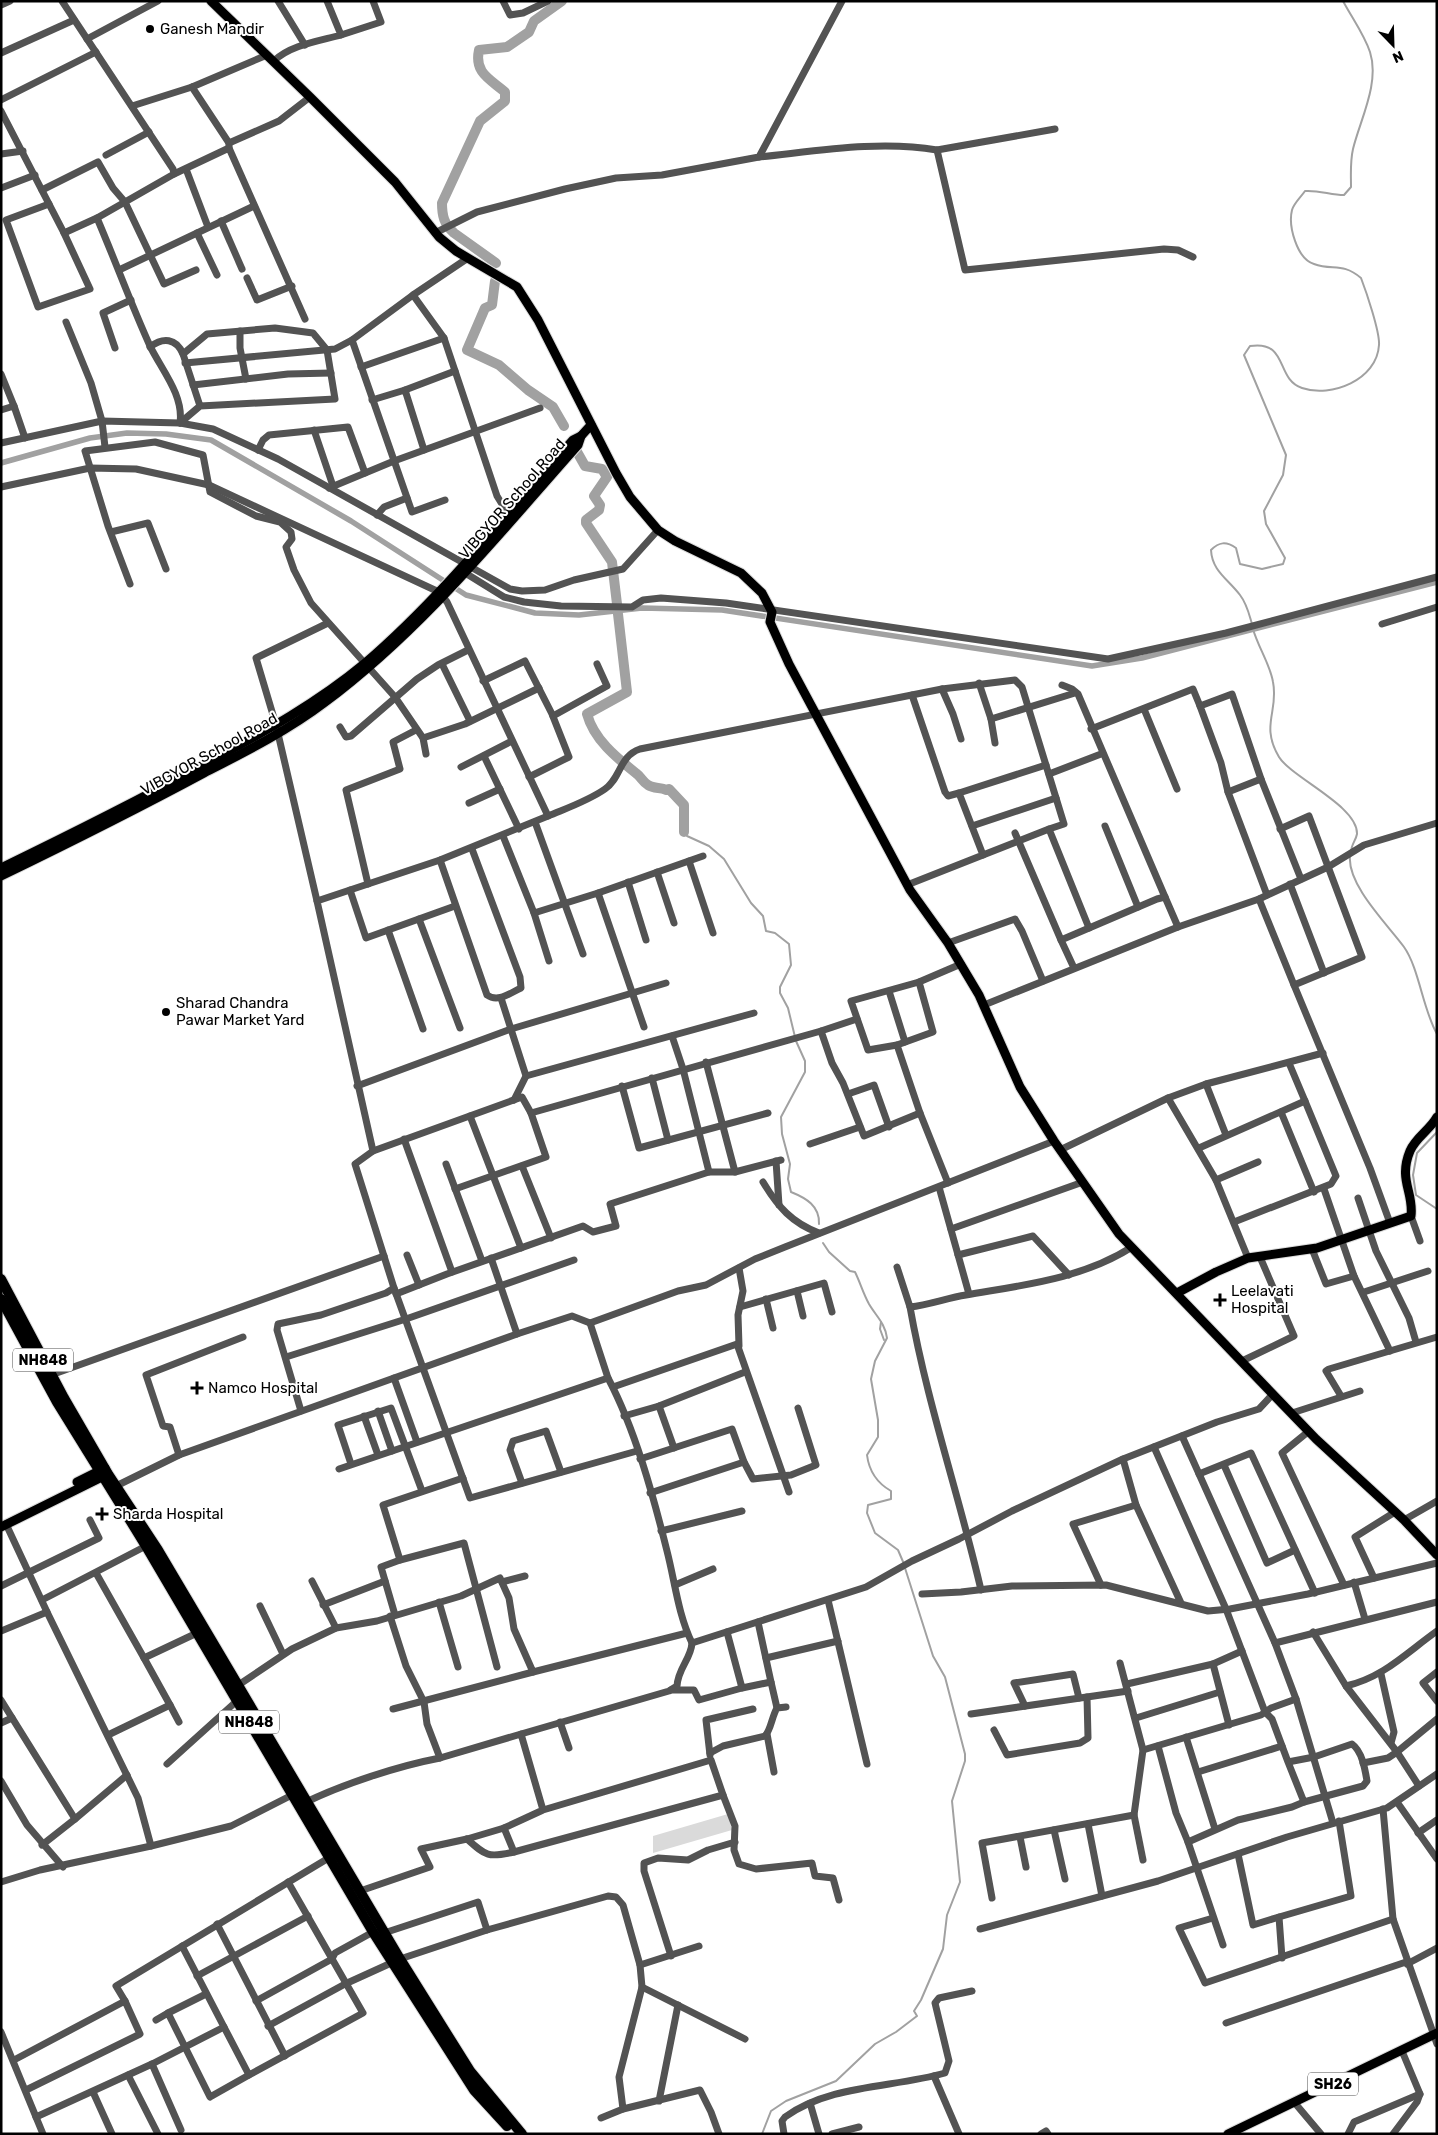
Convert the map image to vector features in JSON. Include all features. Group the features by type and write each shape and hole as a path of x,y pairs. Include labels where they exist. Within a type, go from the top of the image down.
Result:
{"highway":[{"name":"NH848","path":"1,1279 103,1473"},
{"name":"NH848","path":"1,1299 56,1402 134,1521 158,1550 258,1730 333,1856 373,1932 396,1961 478,2082 522,2134"},
{"name":"NH848","path":"134,1521 146,1546 197,1633 234,1688"},
{"name":"NH848","path":"333,1856 360,1891 384,1933 396,1961 474,2090 514,2134"}],"main road":[{"path":"211,1 364,144 386,174 436,233 456,251 518,287 528,302 626,491 658,530 675,541 741,573 758,588 771,610 770,622 789,664 907,885 948,943 984,1005 1020,1087 1060,1150 1119,1234 1309,1431 1435,1550"},
{"path":"219,1 386,174"},
{"name":"VIBGYOR School Road","path":"1,876 277,729 346,682 367,665 444,591 510,517 573,440 591,425"},
{"name":"VIBGYOR School Road","path":"1,868 85,831"},
{"path":"1177,1293 1216,1272 1248,1258 1312,1249 1411,1216 1412,1209 1405,1182 1406,1165 1415,1142 1428,1130 1437,1117"},
{"path":"3,1524 103,1473"},
{"name":"SH26","path":"1228,2134 1402,2051 1436,2037"}],"street":[{"path":"1,5 10,1"},
{"path":"62,1 173,169 174,174"},
{"path":"87,39 158,1"},
{"path":"278,1 304,45"},
{"path":"327,1 341,35"},
{"path":"132,106 273,58 304,45 381,22 373,1"},
{"path":"503,1 510,15 523,13 548,1"},
{"path":"759,157 842,1"},
{"path":"1,53 74,20"},
{"path":"1,100 96,52"},
{"path":"192,86 229,145 254,206 306,318"},
{"path":"64,233 97,218 174,174 279,120 310,97"},
{"path":"1,111 23,150 90,288 38,307 6,220 49,204"},
{"path":"436,233 460,220 493,207 616,178 662,175 759,157 852,147 918,147 937,150 1055,129"},
{"path":"106,155 149,132"},
{"path":"1,154 23,150"},
{"path":"937,150 965,270 1164,249 1178,250 1193,257"},
{"path":"42,190 98,162 113,188 125,202 164,284 196,270"},
{"path":"186,169 208,227"},
{"path":"1,188 35,175"},
{"path":"118,270 254,206"},
{"path":"97,218 150,346 167,376 182,411 180,422"},
{"path":"220,221 242,269"},
{"path":"197,232 217,275"},
{"path":"186,363 335,349 352,340 412,295 468,258"},
{"path":"247,278 257,300 292,286"},
{"path":"412,295 444,338 497,496 510,517"},
{"path":"116,348 103,313 131,300"},
{"path":"66,322 91,383 102,421 104,445"},
{"path":"180,422 200,406 335,399 327,350 313,333 275,328 207,334 183,354"},
{"path":"240,331 246,379"},
{"path":"361,367 444,338"},
{"path":"150,346 161,340 169,340 178,347 183,354 200,406"},
{"path":"352,340 412,512 445,500"},
{"path":"372,400 455,371"},
{"path":"193,385 288,374 331,373"},
{"path":"1,374 25,438"},
{"path":"405,390 424,450"},
{"path":"1,410 14,406"},
{"path":"331,487 394,461 540,408"},
{"path":"1,443 102,421 180,422 213,429 331,487 504,597 524,602 632,607 643,600 660,598 771,610 1108,659 1271,621 1437,577"},
{"path":"258,450 263,440 270,435 348,427 365,473"},
{"path":"314,430 331,487"},
{"path":"130,584 110,532 85,451 104,445 155,442 203,454 210,492 256,516 280,522 292,532 292,539 286,547 294,570 311,603 395,697 423,738 426,754"},
{"path":"1,487 90,468 136,469 209,485 444,591 468,650 548,816"},
{"path":"377,515 384,507 406,498"},
{"path":"110,532 148,523 166,569"},
{"path":"463,570 522,591 545,590 574,580 608,574 623,569 658,530"},
{"path":"1382,624 1437,607"},
{"path":"328,623 256,658 277,729 373,1151"},
{"path":"340,726 346,737 351,736 392,703 395,697 442,664 468,650"},
{"path":"483,681 525,661 553,716 569,757 529,776"},
{"path":"442,664 470,721"},
{"path":"553,716 607,686 597,664"},
{"path":"317,902 440,860 503,836 548,816 606,788 622,763 632,752 640,749 942,689 1010,679 1017,681 1028,708 1064,824 1049,830 1017,837 983,854 907,885"},
{"path":"979,683 991,719 995,743"},
{"path":"1062,685 1072,689 1075,693 1178,927"},
{"path":"423,738 470,721 539,688"},
{"path":"942,689 953,714 960,739"},
{"path":"1092,729 1193,689 1221,763 1228,792 1267,894"},
{"path":"991,719 1075,693"},
{"path":"1200,706 1232,694 1261,779 1301,879"},
{"path":"912,695 948,796 1046,765"},
{"path":"1144,708 1177,789"},
{"path":"368,884 346,790 400,768 393,742 416,730"},
{"path":"460,767 512,741"},
{"path":"1049,774 1101,754"},
{"path":"484,756 519,829"},
{"path":"1228,792 1261,779"},
{"path":"469,803 500,789"},
{"path":"959,793 983,854"},
{"path":"972,826 1056,798"},
{"path":"1280,829 1310,816 1362,957 1294,985"},
{"path":"535,822 584,954"},
{"path":"984,1005 1178,927 1259,899 1328,867 1362,846 1437,823"},
{"path":"1105,826 1138,907"},
{"path":"1049,830 1089,928"},
{"path":"503,836 534,912 549,961"},
{"path":"1017,837 1074,968"},
{"path":"440,860 487,995 491,998 501,998 521,988 520,977 472,848"},
{"path":"534,912 598,893 703,856"},
{"path":"689,861 713,933"},
{"path":"657,872 674,923"},
{"path":"628,882 646,940"},
{"path":"1290,884 1324,973"},
{"path":"350,890 366,938 455,906"},
{"path":"598,893 644,1027"},
{"path":"1061,940 1165,897"},
{"path":"1259,899 1323,1053 1390,1223"},
{"path":"419,919 460,1028"},
{"path":"948,943 1015,919 1044,981"},
{"path":"388,930 423,1029"},
{"path":"919,982 933,1032 897,1045 868,1050 851,1002 919,982 960,964"},
{"path":"357,1086 511,1029 666,983"},
{"path":"889,991 905,1042"},
{"path":"501,998 526,1076 514,1100"},
{"path":"526,1076 754,1013"},
{"path":"531,1113 821,1031 857,1019"},
{"path":"821,1031 832,1063 848,1094 864,1136 920,1113"},
{"path":"672,1036 709,1172"},
{"path":"897,1045 920,1113 948,1183"},
{"path":"1060,1150 1168,1098 1206,1084 1289,1064 1323,1053"},
{"path":"706,1062 735,1172"},
{"path":"1234,1222 1324,1189 1331,1184 1336,1176 1289,1064"},
{"path":"652,1078 668,1140"},
{"path":"1206,1084 1226,1135"},
{"path":"848,1094 874,1085 889,1127"},
{"path":"622,1086 639,1148 768,1113"},
{"path":"455,1189 546,1157 531,1113 522,1097 373,1151 355,1164 395,1291 470,1498 637,1451"},
{"path":"1168,1098 1216,1180 1248,1258"},
{"path":"1199,1148 1305,1101"},
{"path":"1280,1112 1314,1192"},
{"path":"470,1116 521,1248"},
{"path":"810,1144 860,1127"},
{"path":"404,1139 452,1272"},
{"path":"112,1487 180,1455 517,1334 572,1316 590,1323 678,1291 706,1285 739,1268 819,1233 1054,1141"},
{"path":"301,1411 277,1330 278,1324 321,1315 386,1293 419,1285 583,1226 593,1232 616,1226 610,1204 709,1172 735,1172 779,1160 778,1205"},
{"path":"1216,1180 1258,1162"},
{"path":"446,1164 482,1261"},
{"path":"522,1166 550,1238"},
{"path":"763,1182 778,1205 800,1226 819,1233"},
{"path":"951,1229 1083,1182"},
{"path":"939,1187 969,1294"},
{"path":"1324,1189 1354,1276 1364,1292 1390,1351"},
{"path":"1358,1198 1376,1251 1409,1318 1416,1342"},
{"path":"1411,1216 1420,1241"},
{"path":"958,1255 1033,1236 1069,1275"},
{"path":"910,1307 1069,1275 1111,1260 1132,1247"},
{"path":"1312,1249 1326,1284 1354,1276"},
{"path":"407,1255 419,1285"},
{"path":"51,1375 384,1256"},
{"path":"1242,1361 1294,1336 1260,1257"},
{"path":"491,1258 517,1334"},
{"path":"286,1357 406,1319 574,1260"},
{"path":"897,1267 906,1302 910,1307 918,1355 968,1534 981,1590"},
{"path":"739,1268 743,1291 740,1307 739,1346 745,1372 758,1398 789,1492"},
{"path":"1364,1292 1428,1271"},
{"path":"740,1307 824,1283 832,1312"},
{"path":"797,1291 803,1316"},
{"path":"766,1299 773,1328"},
{"path":"590,1323 608,1378 640,1459 687,1633 692,1643 692,1650 678,1674 677,1686 671,1690"},
{"path":"180,1455 170,1427 163,1426 146,1375 244,1337"},
{"path":"1341,1396 1326,1372 1416,1342 1437,1337"},
{"path":"613,1387 737,1344 739,1346"},
{"path":"624,1416 659,1406 745,1372"},
{"path":"394,1378 417,1442"},
{"path":"338,1469 608,1378"},
{"path":"1292,1413 1360,1391"},
{"path":"692,1643 866,1587 912,1560 1123,1459 1259,1409 1273,1394"},
{"path":"659,1406 674,1448"},
{"path":"351,1464 338,1425 391,1408 422,1492"},
{"path":"640,1459 732,1429 744,1462 753,1479 791,1475 816,1465 798,1408"},
{"path":"378,1411 392,1451"},
{"path":"364,1416 378,1455"},
{"path":"522,1483 510,1450 513,1441 546,1431 561,1472"},
{"path":"1309,1431 1282,1453 1344,1585"},
{"path":"1182,1436 1275,1643 1296,1699 1325,1797 1336,1822 1350,1896 1253,1925 1238,1854"},
{"path":"1154,1447 1226,1609 1264,1712 1272,1719 1304,1802"},
{"path":"1199,1474 1251,1453 1315,1593"},
{"path":"1123,1459 1136,1504 1181,1603"},
{"path":"650,1493 744,1462"},
{"path":"1224,1465 1267,1563 1295,1550"},
{"path":"400,1560 383,1505 463,1478"},
{"path":"1404,1520 1437,1501"},
{"path":"1102,1585 1072,1525 1136,1504"},
{"path":"661,1531 742,1511"},
{"path":"1374,1578 1355,1537 1395,1512"},
{"path":"1,1586 30,1574 99,1538 90,1520"},
{"path":"3,1524 30,1574 138,1798 151,1846"},
{"path":"440,1758 427,1724 424,1702 406,1666 381,1567 464,1543 497,1667"},
{"path":"42,1600 146,1546"},
{"path":"922,1594 1012,1586 1102,1585 1208,1611 1315,1593 1437,1563"},
{"path":"675,1585 713,1569"},
{"path":"96,1573 179,1722"},
{"path":"502,1582 525,1576"},
{"path":"234,1688 284,1654 336,1628 392,1616 440,1602 500,1578 509,1598 514,1629 533,1672"},
{"path":"312,1581 336,1628"},
{"path":"323,1605 385,1581"},
{"path":"1354,1582 1365,1619"},
{"path":"828,1600 867,1764"},
{"path":"440,1602 458,1667"},
{"path":"1275,1643 1437,1602"},
{"path":"260,1606 284,1654"},
{"path":"1,1631 47,1612"},
{"path":"758,1622 777,1708 767,1734 774,1772"},
{"path":"1346,1686 1368,1681 1381,1674 1437,1631"},
{"path":"727,1632 742,1688"},
{"path":"1313,1632 1346,1686 1391,1743 1419,1786"},
{"path":"144,1658 197,1633"},
{"path":"393,1709 687,1633"},
{"path":"766,1658 838,1641"},
{"path":"970,1714 1083,1697 1127,1688 1213,1664 1242,1651"},
{"path":"1120,1663 1143,1750 1134,1815 1143,1860"},
{"path":"1213,1664 1229,1724"},
{"path":"1437,1672 1423,1683 1437,1701"},
{"path":"994,1730 1007,1755 1080,1744 1088,1738 1083,1697 1073,1674 1014,1683 1025,1706"},
{"path":"1381,1674 1394,1732 1391,1743"},
{"path":"302,1804 327,1792 412,1763 440,1758 671,1690 694,1690 699,1700 771,1682"},
{"path":"1136,1718 1220,1692"},
{"path":"167,1764 240,1698"},
{"path":"1143,1750 1262,1715 1264,1712 1296,1699"},
{"path":"1,1700 75,1819"},
{"path":"108,1735 170,1705"},
{"path":"777,1708 786,1707"},
{"path":"753,1709 706,1720 710,1756 735,1826 736,1858 739,1864 756,1869 812,1863 815,1876 833,1878 839,1900"},
{"path":"1,1723 12,1718"},
{"path":"1364,1763 1388,1758 1437,1719"},
{"path":"560,1722 569,1748"},
{"path":"521,1734 543,1810"},
{"path":"360,1891 430,1867 421,1848 467,1839 504,1828 543,1810 710,1756 723,1746 767,1734"},
{"path":"1186,1737 1215,1829"},
{"path":"1188,1842 1238,1820 1292,1807 1363,1786 1367,1781 1364,1763 1352,1744 1314,1757 1288,1762"},
{"path":"1158,1746 1176,1813 1188,1842 1222,1945"},
{"path":"1198,1772 1282,1746"},
{"path":"980,1929 1197,1868 1336,1822 1384,1809 1437,1774"},
{"path":"42,1845 127,1776"},
{"path":"1,1781 27,1825 42,1845 63,1867"},
{"path":"1,1882 40,1870 63,1867 231,1826 295,1794"},
{"path":"467,1839 484,1854 494,1857 723,1795"},
{"path":"1396,1802 1437,1859"},
{"path":"1384,1809 1393,1919 1407,1963 1436,2037"},
{"path":"992,1898 982,1843 1134,1815"},
{"path":"1418,1833 1437,1820"},
{"path":"1088,1824 1102,1896"},
{"path":"504,1828 514,1852"},
{"path":"1054,1830 1065,1879"},
{"path":"1020,1837 1026,1867"},
{"path":"671,1956 644,1870 644,1863 658,1858 688,1860 720,1845 735,1842"},
{"path":"26,2090 140,2034 116,1986 333,1856"},
{"path":"168,2013 210,2097 363,2013 288,1882"},
{"path":"268,2026 345,1984 396,1961 487,1930 613,1895 623,1905 640,1965 642,1987 619,2077 623,2110"},
{"path":"384,1933 478,1902 487,1930"},
{"path":"197,1976 308,1916"},
{"path":"1279,1917 1282,1958"},
{"path":"1213,1918 1179,1928 1205,1983 1393,1919"},
{"path":"217,1924 285,2056"},
{"path":"256,2001 332,1959 335,1953 373,1932"},
{"path":"182,1946 249,2075"},
{"path":"640,1965 699,1946"},
{"path":"1226,2023 1407,1963 1437,1948"},
{"path":"642,1987 745,2039"},
{"path":"784,2134 782,2120 810,2103 844,2093 934,2076 948,2070 949,2061 935,2003 939,1998 972,1991"},
{"path":"156,2020 206,1994"},
{"path":"14,2060 125,2001"},
{"path":"658,2101 678,2005"},
{"path":"36,2117 128,2076 224,2028"},
{"path":"1,2032 43,2134"},
{"path":"1393,2134 1417,2102 1420,2094 1402,2051"},
{"path":"152,2064 181,2130"},
{"path":"128,2076 158,2134"},
{"path":"934,2076 959,2134"},
{"path":"601,2118 623,2110 700,2090 712,2112 719,2134"},
{"path":"93,2092 112,2134"},
{"path":"1348,2134 1354,2122 1420,2094"},
{"path":"1294,2102 1321,2134"},
{"path":"810,2103 819,2134"},
{"path":"832,2134 859,2127"},
{"path":"1041,2134 1046,2131 1048,2134"}],"shaded area":[{"path":"728,1814 732,1830 653,1853 653,1836"}],"waterway":[{"path":"496,263 451,230 444,220 442,208 442,203 480,121 505,101 505,92 484,75 481,70 478,58 479,50 507,47 529,32 534,21 562,1"},
{"path":"1252,624 1248,609 1240,595 1214,564 1211,550 1217,545 1226,543 1236,548 1240,564 1262,569 1283,564 1285,558 1266,524 1264,511 1283,475 1286,455 1244,355 1250,346 1262,346 1271,349 1276,354 1288,377 1294,383 1302,388 1326,390 1339,388 1361,377 1370,368 1376,357 1379,345 1375,322 1361,278 1343,268 1321,266 1308,261 1295,241 1291,224 1293,207 1305,191 1344,195 1351,187 1352,154 1368,101 1373,76 1370,52 1365,39 1343,1"},
{"path":"495,281 492,305 485,308 467,350 499,365 528,390 553,407 564,426"},
{"path":"1,463 90,438 127,433 166,434 211,440 351,521 466,595 535,613 579,615 642,608 722,610 1092,666 1142,658 1437,582"},
{"path":"576,450 585,466 602,469 607,477 594,496 600,505 599,510 586,520 586,523 612,562 617,604"},
{"path":"618,614 627,692 587,714 595,732 614,755 646,784 666,790 669,789 684,805 684,832"},
{"path":"1253,629 1273,682 1274,701 1270,727 1274,746 1279,757 1286,765 1347,813 1354,824 1357,834 1351,852"},
{"path":"684,832 687,836 709,846 724,859 751,903 763,916 766,931 775,933 789,944 791,965 780,987 780,993 788,1008 795,1037"},
{"path":"1350,856 1351,867 1362,892 1404,947 1414,966 1428,1013 1437,1034"},
{"path":"796,1041 805,1061 805,1072 781,1117 782,1134 790,1164 788,1179 791,1192 811,1203 817,1212 819,1224"},
{"path":"1437,1132 1417,1153 1413,1175 1416,1195 1437,1209"},
{"path":"823,1243 829,1252 850,1271 855,1272 867,1300 886,1333 887,1338 875,1361 871,1379 878,1420 878,1437 867,1455 874,1476 891,1491 891,1499 868,1505 867,1513 875,1533 898,1550 904,1564"},
{"path":"881,1322 880,1329 884,1340"},
{"path":"762,2134 771,2111 786,2101 836,2081 875,2044 896,2032 917,2016 914,2011 921,2000 943,1949 947,1915 960,1882 952,1801 965,1761 965,1754 945,1677 933,1656 905,1568"}],"place":[{"name":"Ganesh Mandir","path":"150,29"},
{"name":"Sharad Chandra Pawar Market Yard","path":"166,1012"},
{"name":"Leelavati Hospital","path":"1220,1300"},
{"name":"Namco Hospital","path":"197,1388"},
{"name":"Sharda Hospital","path":"102,1514"}]}
